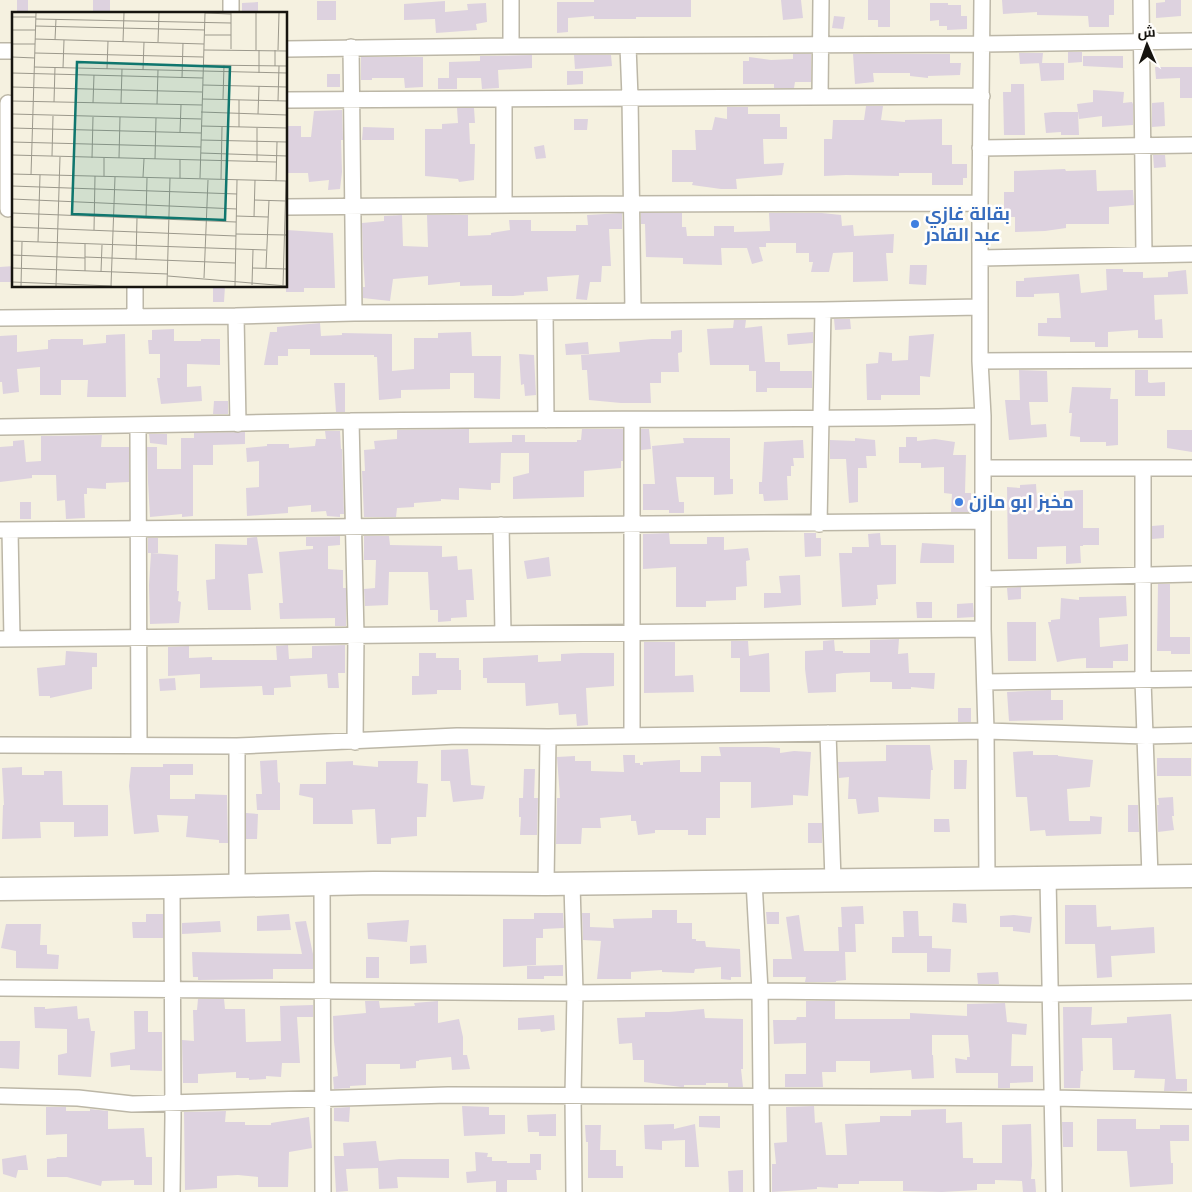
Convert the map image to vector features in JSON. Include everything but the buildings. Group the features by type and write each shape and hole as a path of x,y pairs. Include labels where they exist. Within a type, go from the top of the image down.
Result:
{"main road":[{"path":"0,889 426,882 572,884 1192,876"}],"street":[{"path":"511,0 511,46"},
{"path":"820,0 820,97"},
{"path":"982,0 980,361 983,416 983,629 987,879"},
{"path":"1141,0 1144,255"},
{"path":"288,49 1192,41"},
{"path":"628,46 633,311"},
{"path":"351,47 354,313"},
{"path":"288,100 982,96"},
{"path":"504,99 504,205"},
{"path":"7,103 7,209"},
{"path":"980,148 1192,145"},
{"path":"288,208 631,204 980,203"},
{"path":"980,258 1192,254"},
{"path":"135,288 135,316"},
{"path":"0,318 980,307"},
{"path":"819,524 823,310"},
{"path":"545,312 546,420"},
{"path":"236,316 238,424"},
{"path":"980,361 1192,360"},
{"path":"0,426 138,426 351,421 821,420 983,416"},
{"path":"632,420 632,736"},
{"path":"351,421 356,635 355,742"},
{"path":"138,426 139,745"},
{"path":"983,468 1192,468"},
{"path":"1142,468 1143,680 1150,876"},
{"path":"983,521 5,530 6,639 983,629"},
{"path":"501,525 503,634"},
{"path":"983,579 1192,574"},
{"path":"985,682 1192,679"},
{"path":"0,745 237,746 457,736 548,737 986,731 1146,736 1192,735"},
{"path":"828,733 833,880"},
{"path":"546,884 548,737"},
{"path":"237,746 237,886"},
{"path":"1048,878 1054,1192"},
{"path":"754,881 760,991 762,1192"},
{"path":"572,884 575,992 574,1192"},
{"path":"322,885 323,1192"},
{"path":"172,887 172,1192"},
{"path":"0,988 172,991 760,991 1049,994 1192,992"},
{"path":"0,1096 78,1098 132,1104 448,1095 1053,1098 1192,1101"}],"place":[{"name":"بقالة غازي عبد القادر","path":"915,224"},
{"name":"مخبز ابو مازن","path":"959,502"}]}
